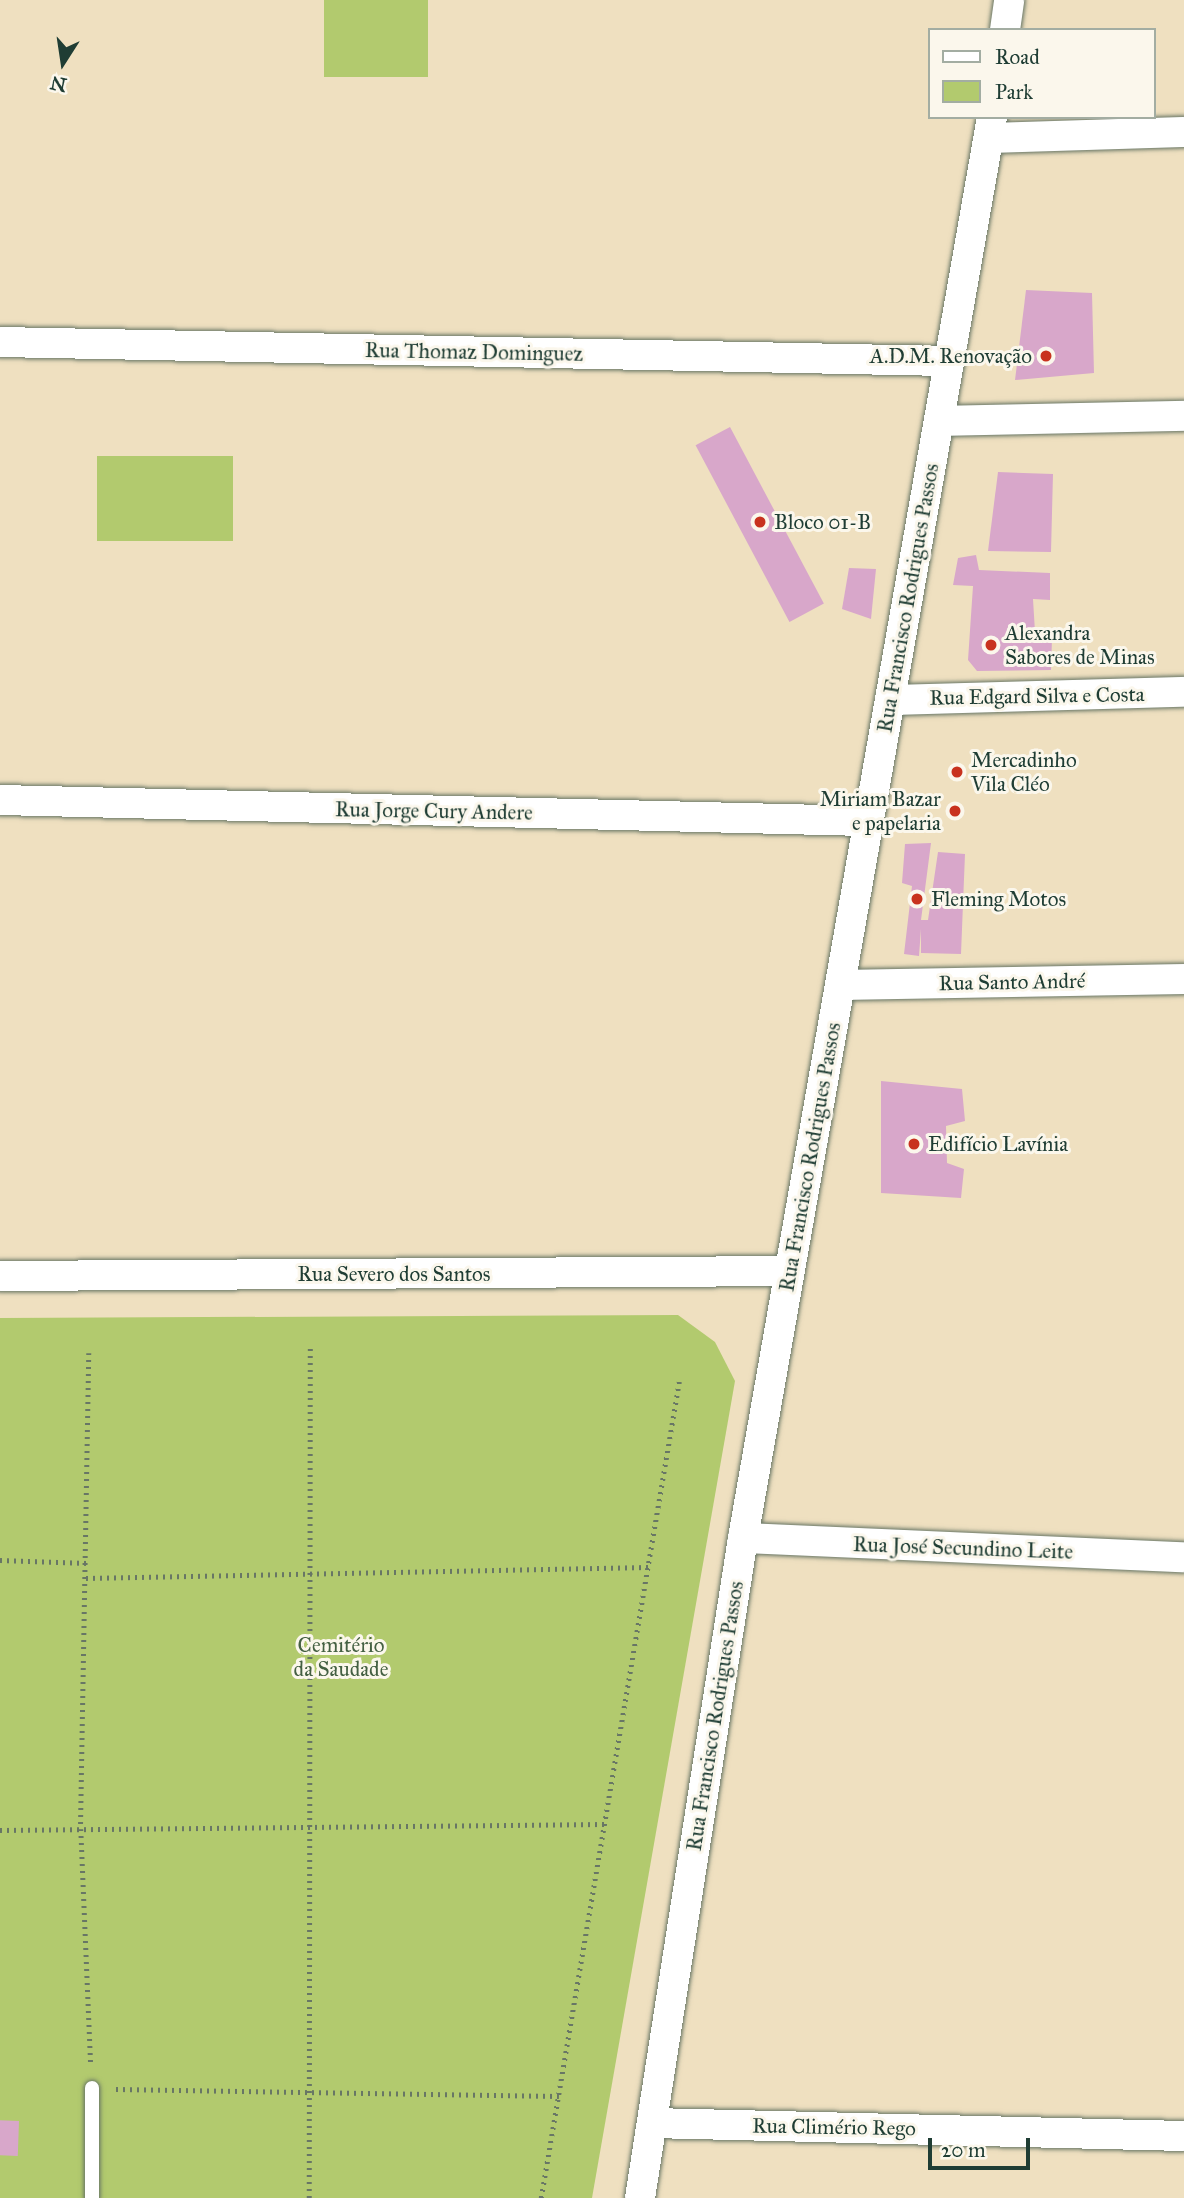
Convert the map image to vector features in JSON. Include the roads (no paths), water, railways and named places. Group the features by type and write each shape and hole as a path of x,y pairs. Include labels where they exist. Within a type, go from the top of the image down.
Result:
{"street":[{"path":"1005,28 1009,0"},
{"path":"991,128 1184,132"},
{"name":"Rua Francisco Rodrigues Passos","path":"640,2198 743,1538 788,1271 841,985 867,821 991,128"},
{"name":"Rua Thomaz Dominguez","path":"0,342 949,362"},
{"path":"940,421 1184,416"},
{"name":"Rua Edgard Silva e Costa","path":"890,700 1184,692"},
{"name":"Rua Jorge Cury Andere","path":"0,800 867,821"},
{"name":"Rua Santo André","path":"841,985 1184,979"},
{"name":"Rua Severo dos Santos","path":"0,1276 788,1271"},
{"name":"Rua José Secundino Leite","path":"743,1538 1184,1557"},
{"name":"Rua Climério Rego","path":"652,2123 1184,2136"}],"lane":[{"path":"92,2088 92,2198"}],"place":[{"name":"A.D.M. Renovação","path":"1046,356"},
{"name":"Bloco 01-B","path":"760,522"},
{"name":"Alexandra Sabores de Minas","path":"991,645"},
{"name":"Mercadinho Vila Cléo","path":"957,772"},
{"name":"Miriam Bazar e papelaria","path":"955,811"},
{"name":"Fleming Motos","path":"917,899"},
{"name":"Edifício Lavínia","path":"914,1144"}],"park label":[{"name":"Cemitério da Saudade","path":"341,1657"}]}
